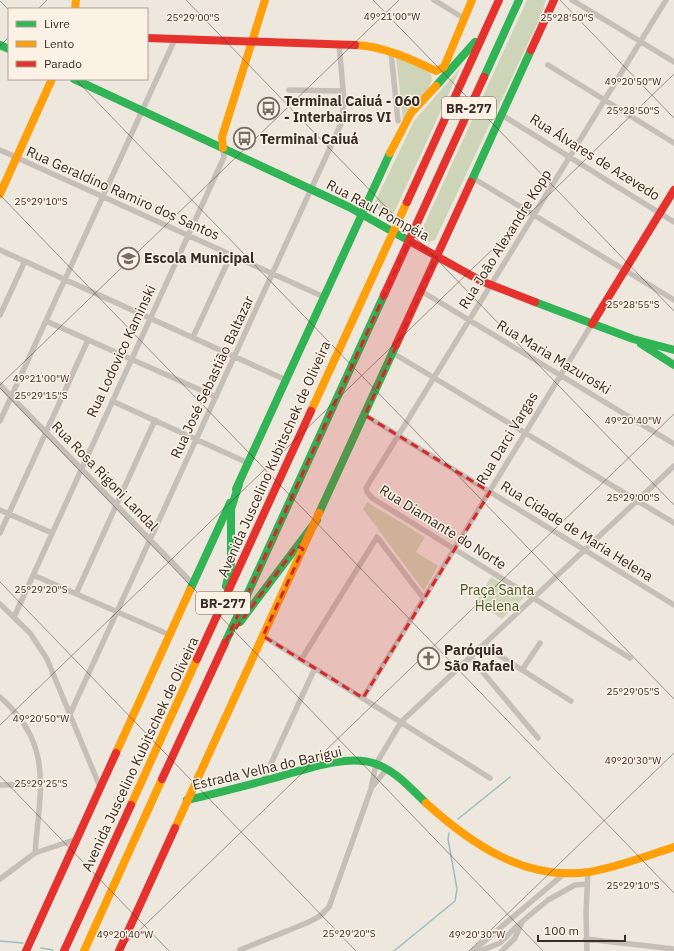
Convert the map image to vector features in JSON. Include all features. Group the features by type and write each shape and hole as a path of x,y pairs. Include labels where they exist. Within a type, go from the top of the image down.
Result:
{"main road":[{"name":"Rua Lodovico Kaminski","path":"223,148 222,137 265,0"},
{"path":"148,38 363,45 410,58 434,71 438,71 444,67 472,0"},
{"name":"Avenida Juscelino Kubitschek de Oliveira","path":"64,951 499,0"},
{"name":"BR-277","path":"84,951 519,0"},
{"path":"119,951 554,0"},
{"path":"26,951 324,297 406,122 417,106 462,58 486,27"},
{"path":"0,194 52,80"},
{"name":"Rua Raul Pompéia","path":"76,80 363,214 466,274 592,324 633,339 671,349"},
{"name":"Rua Darci Vargas","path":"592,324 674,190"},
{"path":"633,339 674,365"},
{"path":"660,357 661,351 671,349 674,358"},
{"path":"217,616 231,564 230,517 239,484"},
{"path":"225,643 317,520"},
{"name":"Estrada Velha do Barigui","path":"187,800 315,768 365,760 386,770 451,826 490,854 524,867 565,872 588,872 674,847"}],"street":[{"path":"434,0 465,19"},
{"path":"572,0 674,62"},
{"name":"Rua João Alexandre Kopp","path":"367,492 367,485 666,0"},
{"path":"0,421 175,39"},
{"name":"Rua José Sebastião Baltazar","path":"70,714 341,124 344,109 339,44"},
{"path":"391,52 398,121"},
{"path":"548,64 674,143"},
{"path":"289,90 343,91"},
{"name":"Rua Álvares de Azevedo","path":"502,115 674,222"},
{"name":"Rua Lodovico Kaminski","path":"14,617 224,157 223,148"},
{"name":"Rua Geraldino Ramiro dos Santos","path":"0,150 324,297"},
{"path":"473,178 674,300"},
{"path":"0,250 286,380"},
{"path":"193,337 230,254"},
{"path":"0,315 25,261"},
{"name":"Rua Maria Mazuroski","path":"421,291 674,444"},
{"path":"46,321 216,397"},
{"name":"Rua Darci Vargas","path":"363,698 592,324"},
{"path":"0,533 88,340"},
{"path":"393,353 674,523"},
{"name":"Rua Rosa Rigoni Landal","path":"0,385 193,584"},
{"path":"112,401 248,463"},
{"name":"Rua Cidade de Maria Helena","path":"365,415 674,605"},
{"path":"76,594 155,420"},
{"path":"240,950 309,922 325,912 332,900 371,789 376,764 401,722 674,466"},
{"name":"Rua Diamante do Norte","path":"367,492 372,498 630,658"},
{"path":"0,510 52,533"},
{"path":"301,660 377,538 424,599"},
{"path":"33,575 170,636"},
{"path":"0,604 30,633 42,650 100,787"},
{"path":"263,636 490,778"},
{"path":"522,670 540,643"},
{"path":"483,645 571,701"},
{"path":"470,657 538,738"},
{"path":"263,781 315,668"},
{"path":"0,697 21,717 33,737 39,759 40,784 35,853"},
{"path":"371,789 386,770"},
{"path":"0,785 40,784"},
{"path":"0,879 35,853 77,839"},
{"path":"473,951 565,872"},
{"path":"586,951 588,872"},
{"path":"480,951 500,943 548,900 575,885 587,884"},
{"path":"502,951 515,938 522,922"},
{"path":"586,939 674,949"}],"highlighted area":[{"path":"409,241 437,257 365,415 490,492 363,698 263,636 303,549 297,546 225,643"}],"green space":[{"path":"527,0 546,0 540,18 435,240 429,242 419,236"},
{"path":"396,57 423,68 430,73 432,78 431,84 427,90 403,120"},
{"path":"461,67 392,217 373,206 414,121"},
{"path":"367,502 425,537 416,552 438,566 424,591 363,509"},
{"name":"Praça Santa Helena","path":"491,577 524,598 502,619 476,602"}],"waterway":[{"path":"458,819 510,777"},
{"path":"394,951 455,901 457,889 448,839 449,833"},
{"path":"0,941 23,943"},
{"path":"41,948 53,950"}],"traffic: fast":[{"path":"484,77 519,0"},
{"path":"436,86 475,42"},
{"path":"0,45 8,49"},
{"path":"471,182 531,50"},
{"path":"76,80 349,207 413,243"},
{"path":"236,489 390,153"},
{"path":"225,643 384,295"},
{"path":"535,302 633,339 674,350"},
{"path":"641,344 674,365"},
{"path":"319,513 396,345"},
{"path":"226,586 231,565 231,509 239,484"},
{"path":"190,590 230,503"},
{"path":"240,622 317,520"},
{"path":"187,800 321,765 350,760 364,761 383,767 403,781 426,803"}],"traffic: slow":[{"path":"75,8 76,0"},
{"path":"223,148 222,137 265,0"},
{"path":"355,45 386,51 407,58 436,71 444,67 472,0"},
{"path":"0,194 52,80"},
{"path":"390,153 411,113 436,86"},
{"path":"311,411 407,202"},
{"path":"175,828 319,513"},
{"path":"116,753 190,590"},
{"path":"131,805 197,659"},
{"path":"84,951 162,779"},
{"path":"426,803 443,818 480,845 521,865 543,871 565,873 600,870 674,847"}],"traffic: jam":[{"path":"407,202 499,0"},
{"path":"531,50 554,0"},
{"path":"148,38 355,45"},
{"path":"384,295 484,77"},
{"path":"396,345 471,182"},
{"path":"592,324 674,190"},
{"path":"413,243 481,281 535,302"},
{"path":"197,659 311,411"},
{"path":"162,779 225,643"},
{"path":"26,951 116,753"},
{"path":"64,951 131,805"},
{"path":"119,951 175,828"}],"place":[{"name":"Terminal Caiuá - 060 - Interbairros VI","path":"269,109"},
{"name":"Terminal Caiuá","path":"245,139"},
{"name":"Escola Municipal","path":"128,258"},
{"name":"Paróquia São Rafael","path":"428,658"}]}
